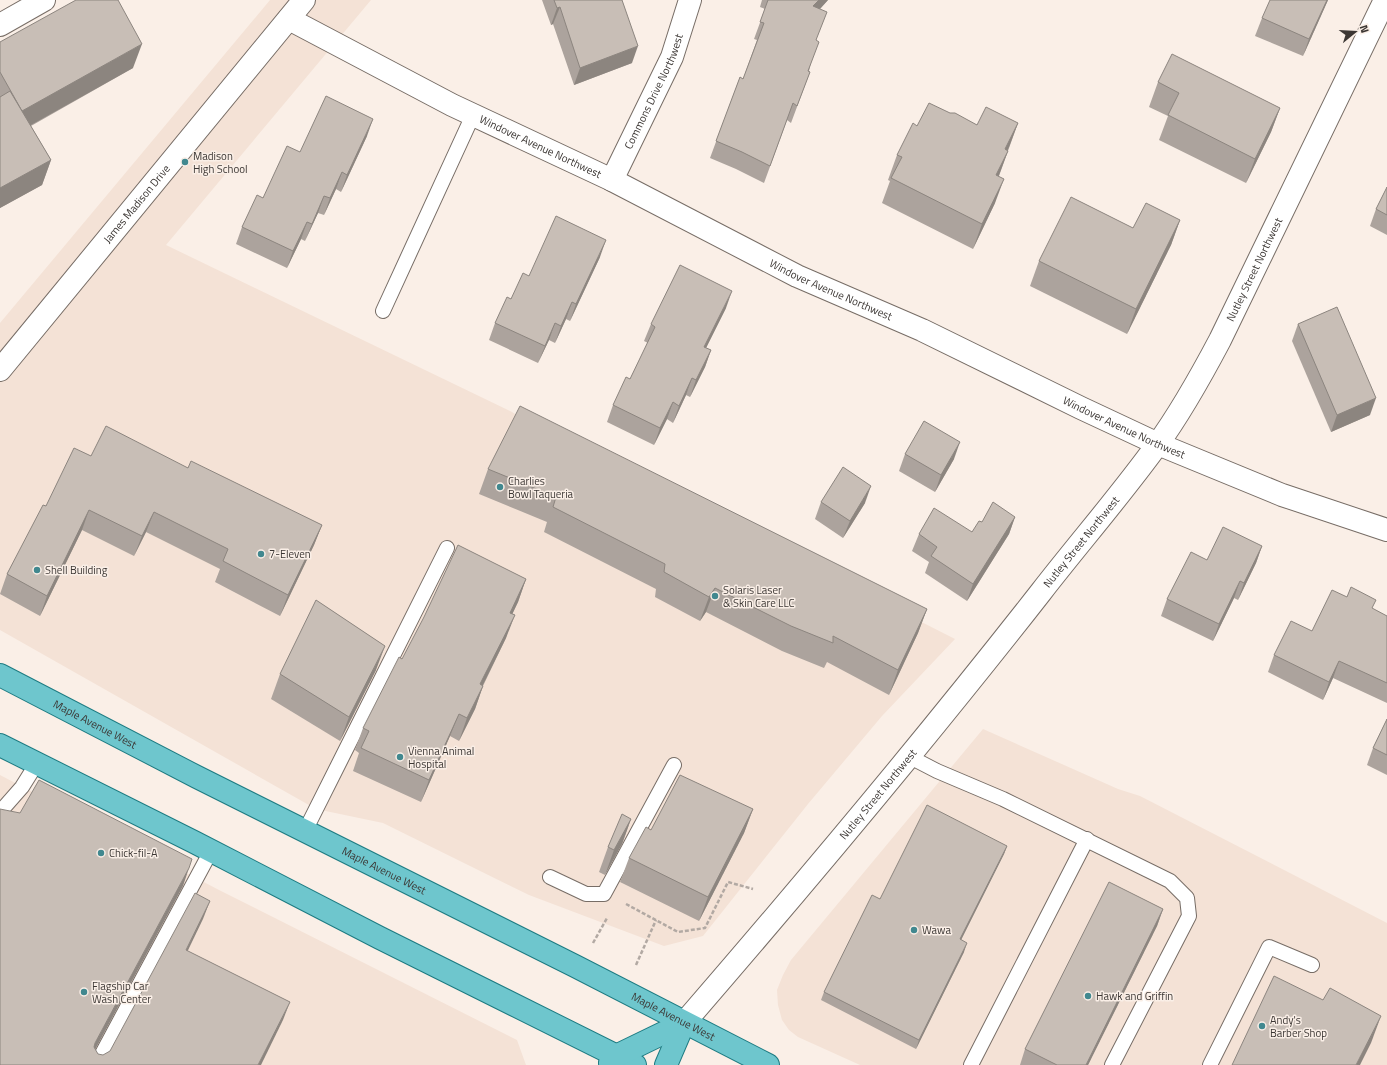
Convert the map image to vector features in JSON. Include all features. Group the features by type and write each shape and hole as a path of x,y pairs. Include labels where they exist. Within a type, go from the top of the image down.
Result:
{"main road":[{"name":"Maple Avenue West","path":"0,675 197,777 568,962 768,1065"},
{"path":"0,745 211,851 620,1062 684,1023"},
{"path":"666,1065 684,1023"}],"street":[{"path":"0,25 44,0"},
{"name":"James Madison Drive","path":"0,370 304,0"},
{"name":"Commons Drive Northwest","path":"612,180 672,57 690,0"},
{"name":"Nutley Street Northwest","path":"684,1023 835,848 910,757 1158,444 1191,393 1220,340 1385,0"},
{"name":"Windover Avenue Northwest","path":"288,19 473,115 612,180 797,276 922,330 1158,444 1282,495 1387,530"}],"lane":[{"path":"383,311 473,115"},
{"path":"305,831 447,548"},
{"path":"910,757 937,771 1003,799 1170,880 1187,898 1189,916 1112,1065"},
{"path":"0,812 22,787 37,763"},
{"path":"550,877 586,894 604,894 674,765"},
{"path":"971,1065 1086,840"},
{"path":"96,1065 211,851"},
{"path":"1210,1065 1269,947 1312,965"}],"path":[{"path":"619,907 626,904 678,932 705,928 728,882 753,889"},
{"path":"590,948 608,916"},
{"path":"635,968 656,920"}],"shaded area":[{"path":"270,0 371,0 166,245 512,412 526,421 955,639 882,716 808,804 703,936 664,946 529,895 383,823 316,809 0,630 0,323"},
{"path":"983,729 1118,789 1140,796 1387,923 1387,1065 860,1065 798,1037 789,1030 782,1020 778,1005 777,990 791,960"},
{"path":"0,775 219,890 517,1040 526,1065 0,1065"}],"building":[{"path":"76,0 118,0 142,44 22,111 0,72 0,42"},
{"path":"554,0 622,0 638,46 580,68 560,7 557,8"},
{"path":"768,0 819,0 813,6 827,12 816,40 819,42 808,71 810,72 797,106 793,103 770,166 716,141 740,77 743,79 764,23 760,22"},
{"path":"1270,0 1327,0 1309,39 1262,18"},
{"path":"1172,54 1280,108 1255,159 1168,115 1179,93 1158,82"},
{"path":"10,91 51,160 0,188 0,97"},
{"path":"326,96 373,119 347,175 342,172 330,198 324,196 312,224 307,222 293,251 242,227 257,195 263,198 287,146 300,152"},
{"path":"929,103 950,113 955,113 977,125 986,107 1018,123 1005,149 1008,151 996,175 1004,179 982,224 891,178 902,157 897,155 913,123 917,126"},
{"path":"1387,187 1387,215 1376,209"},
{"path":"1071,197 1133,228 1146,203 1180,220 1136,309 1039,261"},
{"path":"556,216 606,240 576,304 572,302 561,326 555,323 545,346 495,323 507,297 511,299 523,273 529,276"},
{"path":"680,265 732,291 704,347 711,350 696,380 692,378 679,406 673,402 660,428 613,405 626,377 630,379 655,327 651,324"},
{"path":"1337,307 1376,398 1337,415 1298,324"},
{"path":"520,406 927,609 898,670 833,636 833,643 791,626 715,588 709,597 664,572 665,564 553,507 556,497 488,469"},
{"path":"924,421 960,442 941,475 905,454"},
{"path":"106,426 188,468 191,461 322,525 288,595 223,561 228,549 154,512 142,536 89,510 47,596 7,574 43,505 46,506 74,448 91,456"},
{"path":"843,467 871,486 850,521 821,502"},
{"path":"993,502 1015,517 973,584 931,556 937,547 919,534 934,508 972,532 979,521 982,522"},
{"path":"1223,527 1262,546 1244,583 1240,581 1219,624 1167,599 1191,552 1207,560"},
{"path":"458,545 526,579 510,613 515,615 480,684 483,686 467,718 459,714 429,780 361,748 369,731 363,728 399,657 402,659 424,617"},
{"path":"1351,587 1376,600 1372,608 1387,616 1387,683 1339,661 1329,682 1274,655 1291,621 1312,631 1332,590 1347,597"},
{"path":"316,600 385,646 349,717 280,674"},
{"path":"1387,719 1387,755 1373,748"},
{"path":"680,775 753,809 708,897 629,858 646,827 651,830"},
{"name":"Flagship Car Wash Center","path":"39,780 192,859 189,868 95,1043 94,1047 98,1054 103,1055 110,1051 195,893 210,901 186,950 290,1002 258,1065 0,1065 0,809 20,813"},
{"path":"927,805 1007,846 960,939 967,943 919,1040 824,992 872,895 880,899"},
{"path":"622,814 631,819 614,850 608,847"},
{"name":"Hawk and Griffin","path":"1109,882 1163,909 1086,1065 1057,1065 1025,1049"},
{"path":"1274,976 1323,1000 1330,988 1381,1016 1356,1065 1232,1065"}],"place":[{"name":"Madison High School","path":"185,162"},
{"name":"Charlies Bowl Taqueria","path":"500,487"},
{"name":"7-Eleven","path":"261,554"},
{"name":"Shell Building","path":"37,570"},
{"name":"Solaris Laser & Skin Care LLC","path":"715,596"},
{"name":"Vienna Animal Hospital","path":"400,757"},
{"name":"Chick-fil-A","path":"101,853"},
{"name":"Wawa","path":"914,930"},
{"name":"Flagship Car Wash Center","path":"84,992"},
{"name":"Hawk and Griffin","path":"1088,996"},
{"name":"Andy's Barber Shop","path":"1262,1026"}]}
